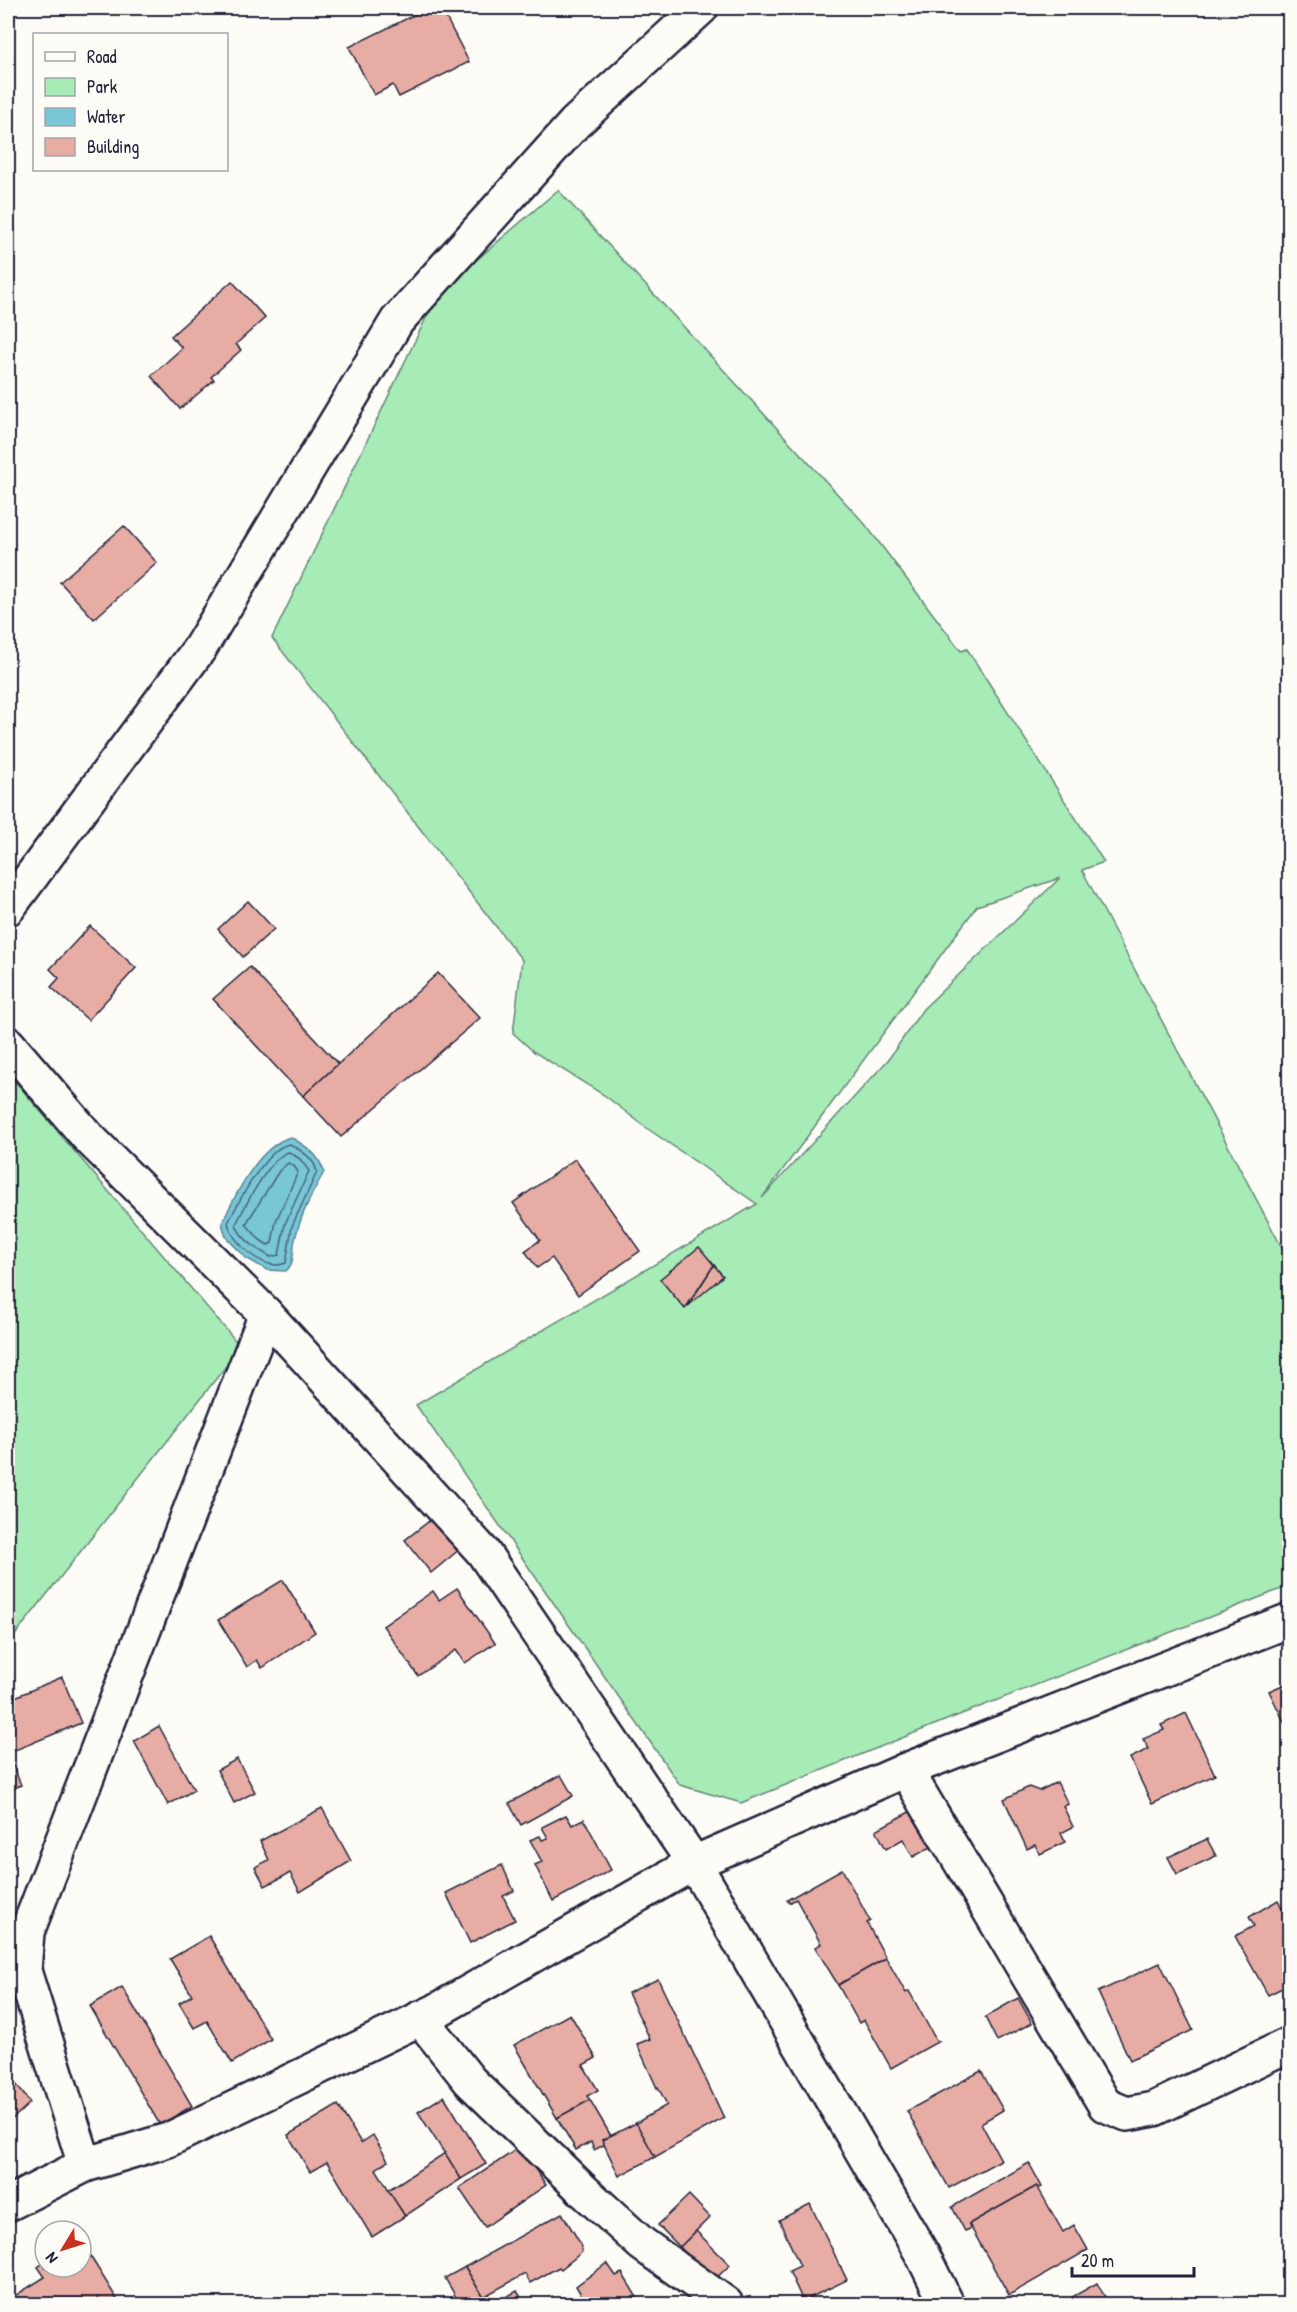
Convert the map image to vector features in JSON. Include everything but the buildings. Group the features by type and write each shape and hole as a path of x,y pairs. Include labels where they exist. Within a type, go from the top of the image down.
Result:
{"street":[{"path":"8,908 200,648 397,321 576,123 701,8"},
{"path":"8,1044 87,1136 266,1314 483,1552 694,1863 922,2254 947,2304"},
{"path":"85,2165 24,1971 27,1932 266,1314"},
{"path":"8,2204 85,2165 168,2140 436,2012 694,1863 906,1770 1290,1620"},
{"path":"906,1770 1105,2104 1127,2114 1154,2109 1290,2044"},
{"path":"420,2018 470,2081 584,2191 642,2244 726,2304"}],"green space":[{"path":"558,190 865,524 961,651 967,649 1104,862 1082,870 1289,1261 1289,1586 741,1803 680,1785 416,1405 757,1204 648,1129 604,1095 534,1052 513,1033 522,960 272,638 438,293","holes":["1060,878 923,1009 888,1060 762,1198 977,906"]},
{"path":"8,1073 241,1347 8,1644"}],"water":[{"path":"290,1137 311,1151 319,1160 324,1172 302,1216 290,1265 286,1271 267,1270 246,1258 226,1237 222,1223 241,1186 258,1161 278,1142"}]}
